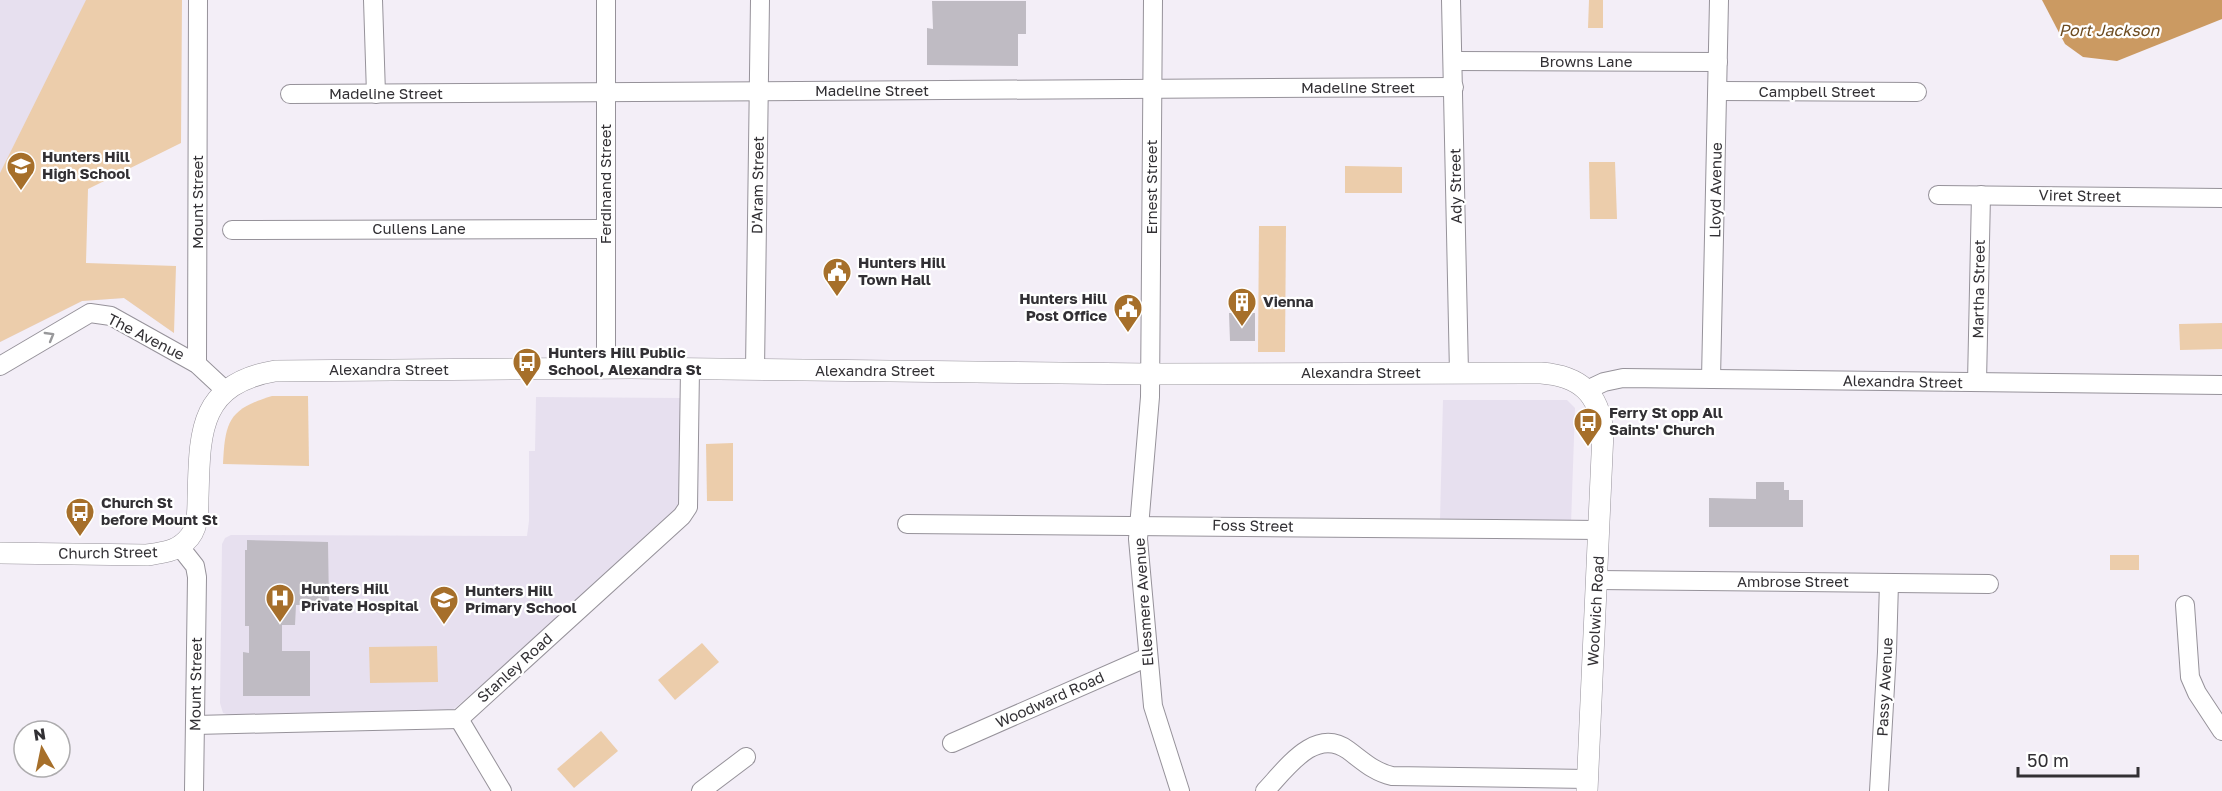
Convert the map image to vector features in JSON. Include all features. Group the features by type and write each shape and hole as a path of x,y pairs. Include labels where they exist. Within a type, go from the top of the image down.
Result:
{"street":[{"name":"Mount Street","path":"197,364 198,0"},
{"path":"373,0 376,94"},
{"name":"Ferdinand Street","path":"606,0 606,368"},
{"name":"D'Aram Street","path":"755,370 760,0"},
{"name":"Ernest Street","path":"1150,374 1153,0"},
{"name":"Ady Street","path":"1451,0 1459,373"},
{"name":"Lloyd Avenue","path":"1711,379 1719,0"},
{"name":"Browns Lane","path":"1453,61 1718,62"},
{"name":"Madeline Street","path":"290,94 1454,87"},
{"name":"Campbell Street","path":"1718,91 1917,92"},
{"name":"Viret Street","path":"1938,195 2222,198"},
{"name":"Martha Street","path":"1977,382 1981,195"},
{"name":"Cullens Lane","path":"232,230 606,229"},
{"name":"The Avenue","path":"0,366 90,313 111,316 197,364"},
{"path":"197,364 226,391"},
{"name":"Alexandra Street","path":"199,445 208,414 226,391 243,380 275,371 606,368 1150,374 1551,374 1570,378 1587,390 1623,378 2222,385"},
{"name":"Stanley Road","path":"459,719 682,516 688,507 690,369"},
{"name":"Ellesmere Avenue","path":"1150,374 1138,538 1153,706 1180,791"},
{"name":"Woolwich Road","path":"1587,390 1596,403 1602,420 1603,432 1587,785"},
{"name":"Church Street","path":"0,553 147,555 165,553 180,547 196,526 199,445"},
{"name":"Foss Street","path":"907,524 1599,530"},
{"name":"Mount Street","path":"180,547 195,566 196,577 194,791"},
{"name":"Ambrose Street","path":"1597,580 1989,584"},
{"name":"Passy Avenue","path":"1879,791 1889,583"},
{"path":"2186,605 2190,677 2197,693 2222,731"},
{"name":"Woodward Road","path":"952,743 1148,657"},
{"path":"195,725 459,719 502,791"},
{"path":"1265,791 1300,754 1322,743 1335,743 1386,775 1476,784 1587,785"},
{"path":"701,791 746,757"}],"shaded area":[{"name":"Hunters Hill High School","path":"0,0 177,0 52,103 30,292 127,270 174,333 124,298 82,301 0,342"},
{"name":"Hunters Hill High School","path":"86,0 182,0 181,143 88,189 86,263 176,266 174,333 124,298 82,301 0,342 0,173"},
{"path":"1589,0 1603,0 1603,28 1588,28"},
{"path":"1589,162 1615,162 1617,219 1590,219"},
{"path":"1345,166 1402,167 1402,193 1345,193"},
{"path":"1259,226 1286,226 1285,352 1258,352"},
{"path":"2222,323 2222,349 2180,350 2179,324"},
{"path":"272,396 308,396 309,466 223,464 225,437 232,419 246,406"},
{"name":"Hunters Hill Primary School","path":"536,397 681,398 683,512 448,714 233,716 223,713 220,703 222,544 225,538 231,535 527,536 529,451 535,451"},
{"path":"1443,400 1567,400 1575,408 1571,524 1440,521"},
{"path":"733,443 733,501 707,501 706,444"},
{"path":"2110,555 2139,555 2139,570 2110,570"},
{"path":"702,643 719,662 675,700 658,680"},
{"path":"437,646 438,682 370,683 369,647"},
{"path":"601,731 618,751 574,788 557,769"}],"water":[{"name":"Port Jackson","path":"2042,0 2222,0 2222,19 2117,61 2083,57 2065,44"}],"building":[{"path":"932,1 1026,1 1026,34 1018,34 1018,66 927,65 927,28 933,29"},
{"name":"Vienna","path":"1229,313 1255,313 1255,341 1230,341"},
{"path":"1756,482 1784,482 1784,490 1789,490 1789,500 1803,500 1803,527 1709,527 1709,498 1756,499"},
{"path":"247,540 328,542 329,605 296,605 295,625 282,625 282,651 310,651 310,696 243,696 243,652 249,653 249,626 245,626"}],"place":[{"name":"Hunters Hill High School","path":"21,192"},
{"name":"Hunters Hill Town Hall","path":"837,298"},
{"name":"Vienna","path":"1242,328"},
{"name":"Hunters Hill Post Office","path":"1128,334"},
{"name":"Hunters Hill Public School, Alexandra St","path":"527,388"},
{"name":"Ferry St opp All Saints' Church","path":"1588,448"},
{"name":"Church St before Mount St","path":"80,538"},
{"name":"Hunters Hill Private Hospital","path":"280,624"},
{"name":"Hunters Hill Primary School","path":"444,626"}]}
